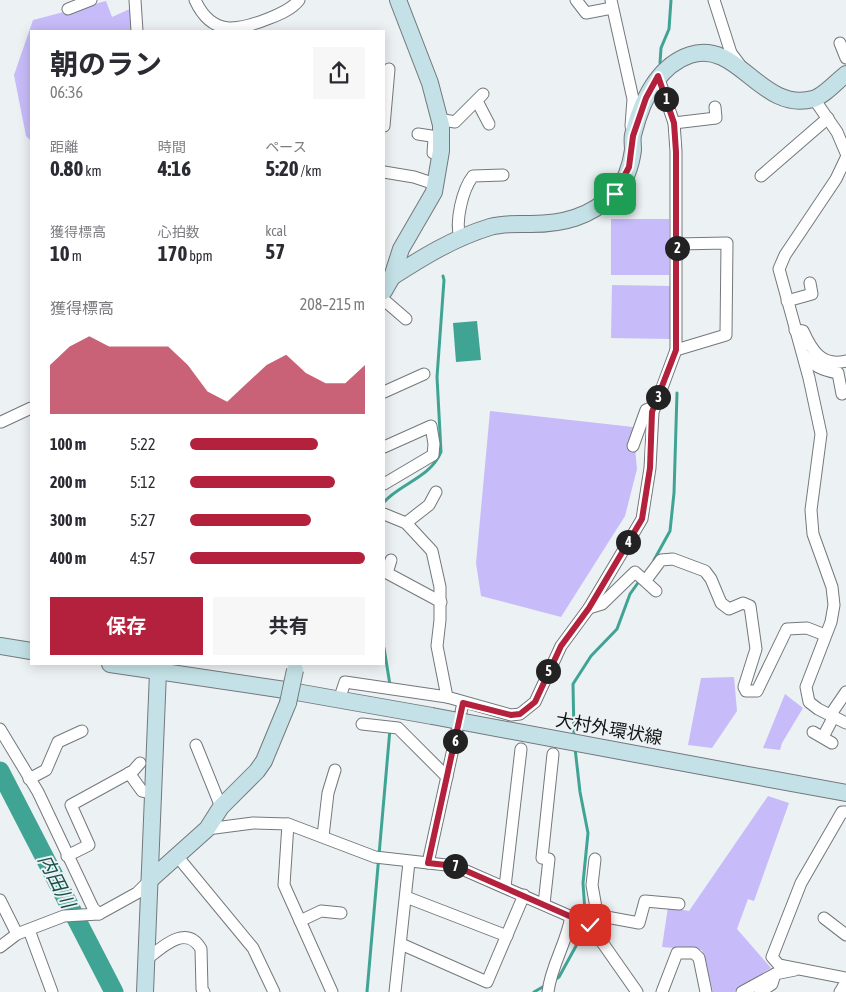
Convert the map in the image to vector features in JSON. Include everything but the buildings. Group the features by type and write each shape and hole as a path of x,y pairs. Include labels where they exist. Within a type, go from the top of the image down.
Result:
{"street":[{"path":"68,9 91,0"},
{"path":"135,0 137,30"},
{"path":"196,0 210,22 223,28 234,29 251,26 274,16 294,6 299,0"},
{"path":"388,284 401,248 426,208 436,177 441,151 439,119 430,83 398,0"},
{"path":"576,0 578,5 586,12 612,4 633,99 631,124 633,136"},
{"path":"714,0 731,53 748,74"},
{"path":"840,43 846,58"},
{"path":"388,284 426,255 460,238 504,224 553,224 578,218 593,211 615,194 622,183 629,167 633,136 646,98 658,76 692,54 717,56 733,63 764,88 784,99 814,98 846,74"},
{"path":"385,115 389,69"},
{"path":"339,700 345,682 447,697 511,715 528,710 535,702 561,646 589,608 642,519 650,468 652,412 676,350 677,244 674,123 658,76"},
{"path":"439,119 455,122 480,98 489,124"},
{"path":"814,98 843,135 846,159 785,255 779,269 802,352 821,434 811,510 813,534 832,587 834,600 831,622 806,687 809,702 818,709 846,722"},
{"path":"674,123 716,118"},
{"path":"761,176 828,118"},
{"path":"418,134 431,136 434,139 433,165 436,177"},
{"path":"385,172 414,177 436,177"},
{"path":"460,238 457,228 468,182 473,176 502,175"},
{"path":"676,350 726,335 727,252 727,243 677,244"},
{"path":"787,300 812,294 810,283"},
{"path":"385,301 406,319"},
{"path":"795,330 803,331 817,357 830,363 846,361"},
{"path":"802,352 812,364 824,370 838,373 842,394"},
{"path":"385,392 424,374"},
{"path":"633,446 646,410 649,407 655,406"},
{"path":"1,422 30,408"},
{"path":"385,447 431,426 434,444 433,455 385,483"},
{"path":"406,523 429,504 436,492"},
{"path":"386,515 406,523 432,551 438,570 441,602 437,646 447,697"},
{"path":"642,577 661,560 673,559 705,571 711,579 721,603 726,608 743,604 750,606 756,649 744,686 746,691 757,691 787,628 807,628 825,635"},
{"path":"391,560 387,573 441,602"},
{"path":"589,608 602,604 635,572 656,591"},
{"path":"834,600 846,598"},
{"path":"0,646 30,651"},
{"name":"大村外環状線","path":"116,665 432,716 846,793"},
{"path":"0,947 17,934 64,916 97,915 137,893 207,829 221,807 264,761 288,703 295,667"},
{"path":"144,992 158,672"},
{"path":"822,737 832,715 846,692"},
{"path":"428,863 463,703"},
{"path":"362,724 398,728 447,777"},
{"path":"0,729 38,792 67,856 97,915"},
{"path":"30,779 46,770 58,742 82,731"},
{"path":"196,745 221,807"},
{"path":"505,887 521,750"},
{"path":"544,904 549,859 542,858 553,754"},
{"path":"67,856 89,845 71,805 129,773 140,763"},
{"path":"323,836 328,793 335,770"},
{"path":"129,773 142,791 153,793"},
{"path":"840,992 846,980 779,965 772,957 801,883 842,812 846,812"},
{"path":"207,829 253,823 288,824 376,857 405,862 455,866 585,920 637,992"},
{"path":"288,824 284,885 332,992"},
{"path":"177,856 253,948 274,992"},
{"path":"585,920 592,896 595,858"},
{"path":"395,992 406,897 405,862"},
{"path":"401,944 487,982 524,895"},
{"path":"406,897 507,936"},
{"path":"0,900 17,934"},
{"path":"548,992 550,975 569,934 585,920 601,916 639,923 645,901 679,904"},
{"path":"300,920 321,911 341,913"},
{"path":"824,918 846,935"},
{"path":"29,930 52,992"},
{"path":"146,960 173,939 192,940 201,949 202,989 204,992"},
{"path":"662,992 676,953 686,952 694,953 699,958 706,992"},
{"path":"742,992 776,974 800,969"},
{"path":"760,992 772,984 776,974"}],"shaded area":[{"path":"106,1 112,17 132,8 134,30 30,30 30,140 26,136 14,75 33,20"},
{"path":"611,219 669,219 669,275 611,275"},
{"path":"612,285 671,286 670,339 611,338"},
{"path":"477,321 481,360 456,362 453,323"},
{"path":"490,411 633,427 629,446 635,448 637,469 625,516 561,617 481,596 476,563"},
{"path":"734,677 737,711 712,748 688,745 701,678"},
{"path":"785,694 803,708 782,743 780,750 763,748"},
{"path":"768,796 789,803 754,901 748,899 737,929 771,968 734,992 713,992 702,950 662,947 668,907 689,911"}],"waterway":[{"path":"660,63 661,48 669,29 671,0"},
{"path":"385,501 430,468 441,452 437,377 443,276"},
{"path":"654,560 670,531 674,493 677,393"},
{"path":"574,736 573,684 591,656 617,629 630,594 640,580"},
{"path":"385,654 390,685"},
{"path":"367,992 390,729"},
{"path":"553,981 559,977 576,946 585,912 583,883 588,833 580,792 575,748"},
{"name":"内田川","path":"0,771 114,992"},
{"path":"534,992 546,985"}],"route":[{"path":"590,925 455,866 428,863 463,703 511,715 520,714 528,710 535,702 561,646 589,608 642,519 650,468 652,412 676,350 676,152 674,123 658,76 646,98 633,136 633,150 629,167 615,194"}]}
